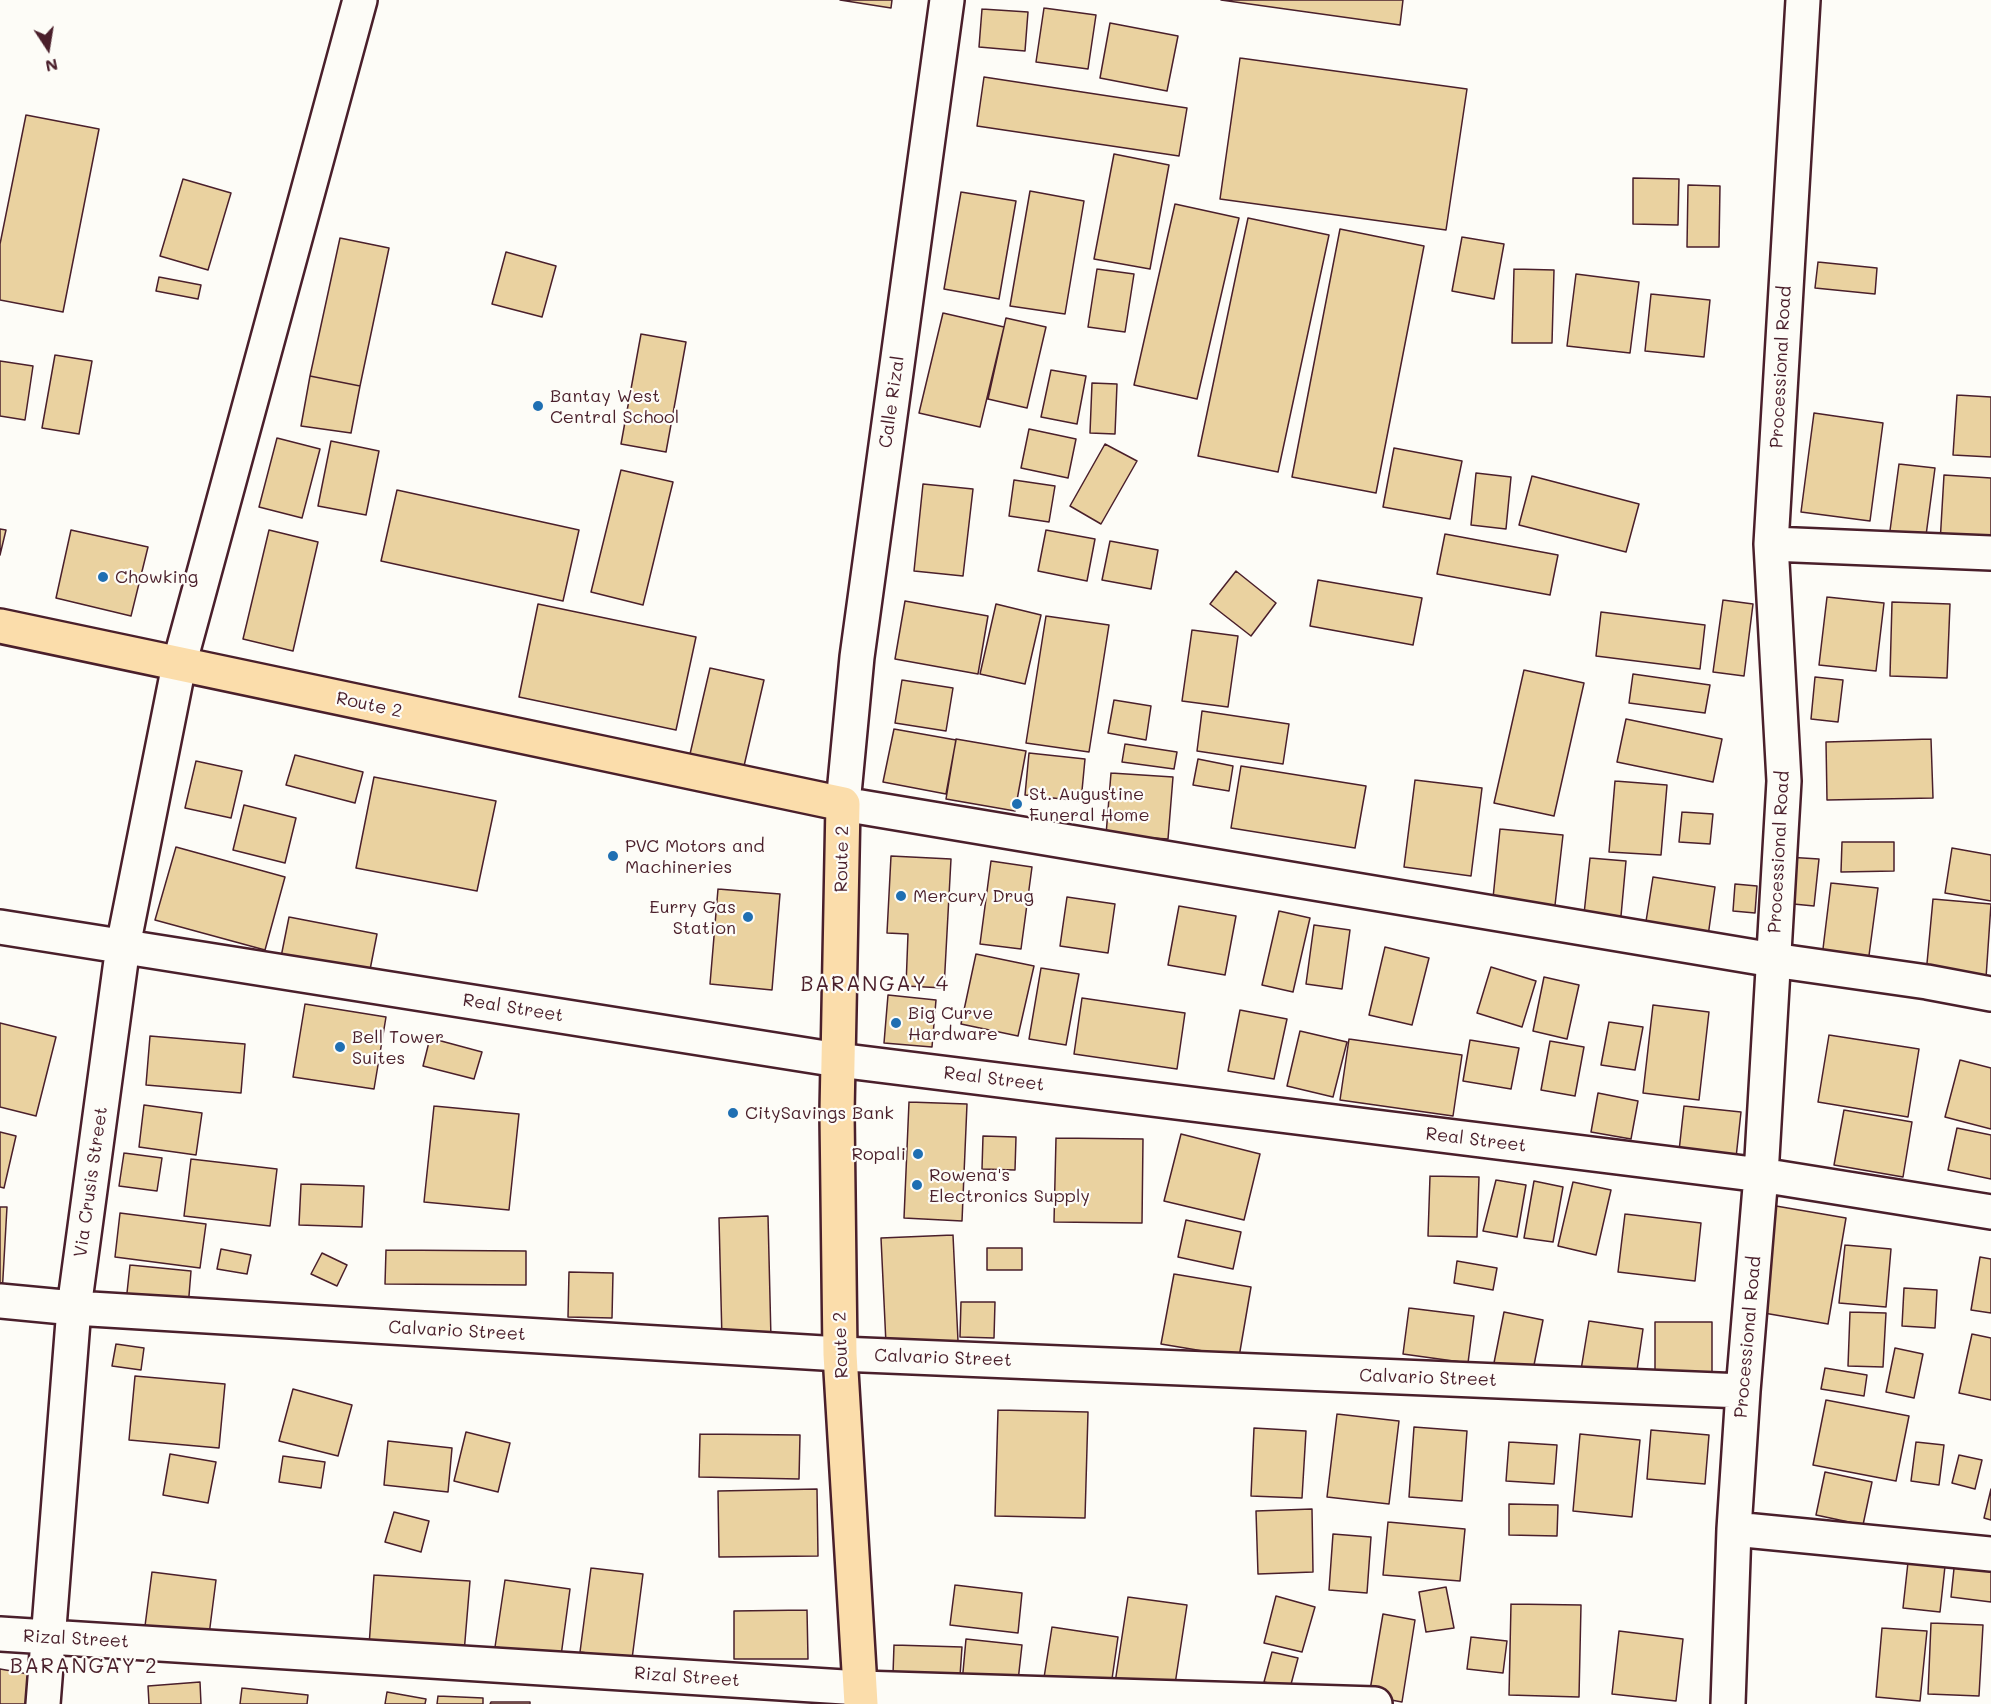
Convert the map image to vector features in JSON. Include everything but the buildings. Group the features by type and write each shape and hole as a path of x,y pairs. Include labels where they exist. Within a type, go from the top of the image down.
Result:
{"highway":[{"name":"Route 2","path":"0,626 843,804 837,1113 840,1354 861,1696"}],"street":[{"name":"Via Crusis Street","path":"43,1704 74,1308 123,946 179,665 360,0"},
{"name":"Calle Rizal","path":"843,804 857,657 947,0"},
{"name":"Processional Road","path":"1728,1704 1734,1529 1761,1175 1784,781 1771,544 1803,0"},
{"path":"1771,544 1991,553"},
{"path":"843,804 1773,960 1927,982 1991,994"},
{"name":"Real Street","path":"0,927 838,1060 1761,1175 1991,1212"},
{"name":"Calvario Street","path":"0,1300 74,1308 840,1354 1743,1391"},
{"path":"1734,1529 1991,1554"},
{"name":"Rizal Street","path":"0,1634 861,1696 1375,1704"}],"place":[{"name":"Bantay West Central School","path":"538,406"},
{"name":"Chowking","path":"103,577"},
{"name":"St. Augustine Funeral Home","path":"1017,804"},
{"name":"PVC Motors and Machineries","path":"613,856"},
{"name":"Mercury Drug","path":"901,896"},
{"name":"Eurry Gas Station","path":"748,917"},
{"name":"Big Curve Hardware","path":"896,1023"},
{"name":"Bell Tower Suites","path":"340,1047"},
{"name":"CitySavings Bank","path":"733,1113"},
{"name":"Ropali","path":"918,1154"},
{"name":"Rowena's Electronics Supply","path":"917,1185"}],"district":[{"name":"BARANGAY 4","path":"875,985"},
{"name":"BARANGAY 2","path":"84,1667"}]}
